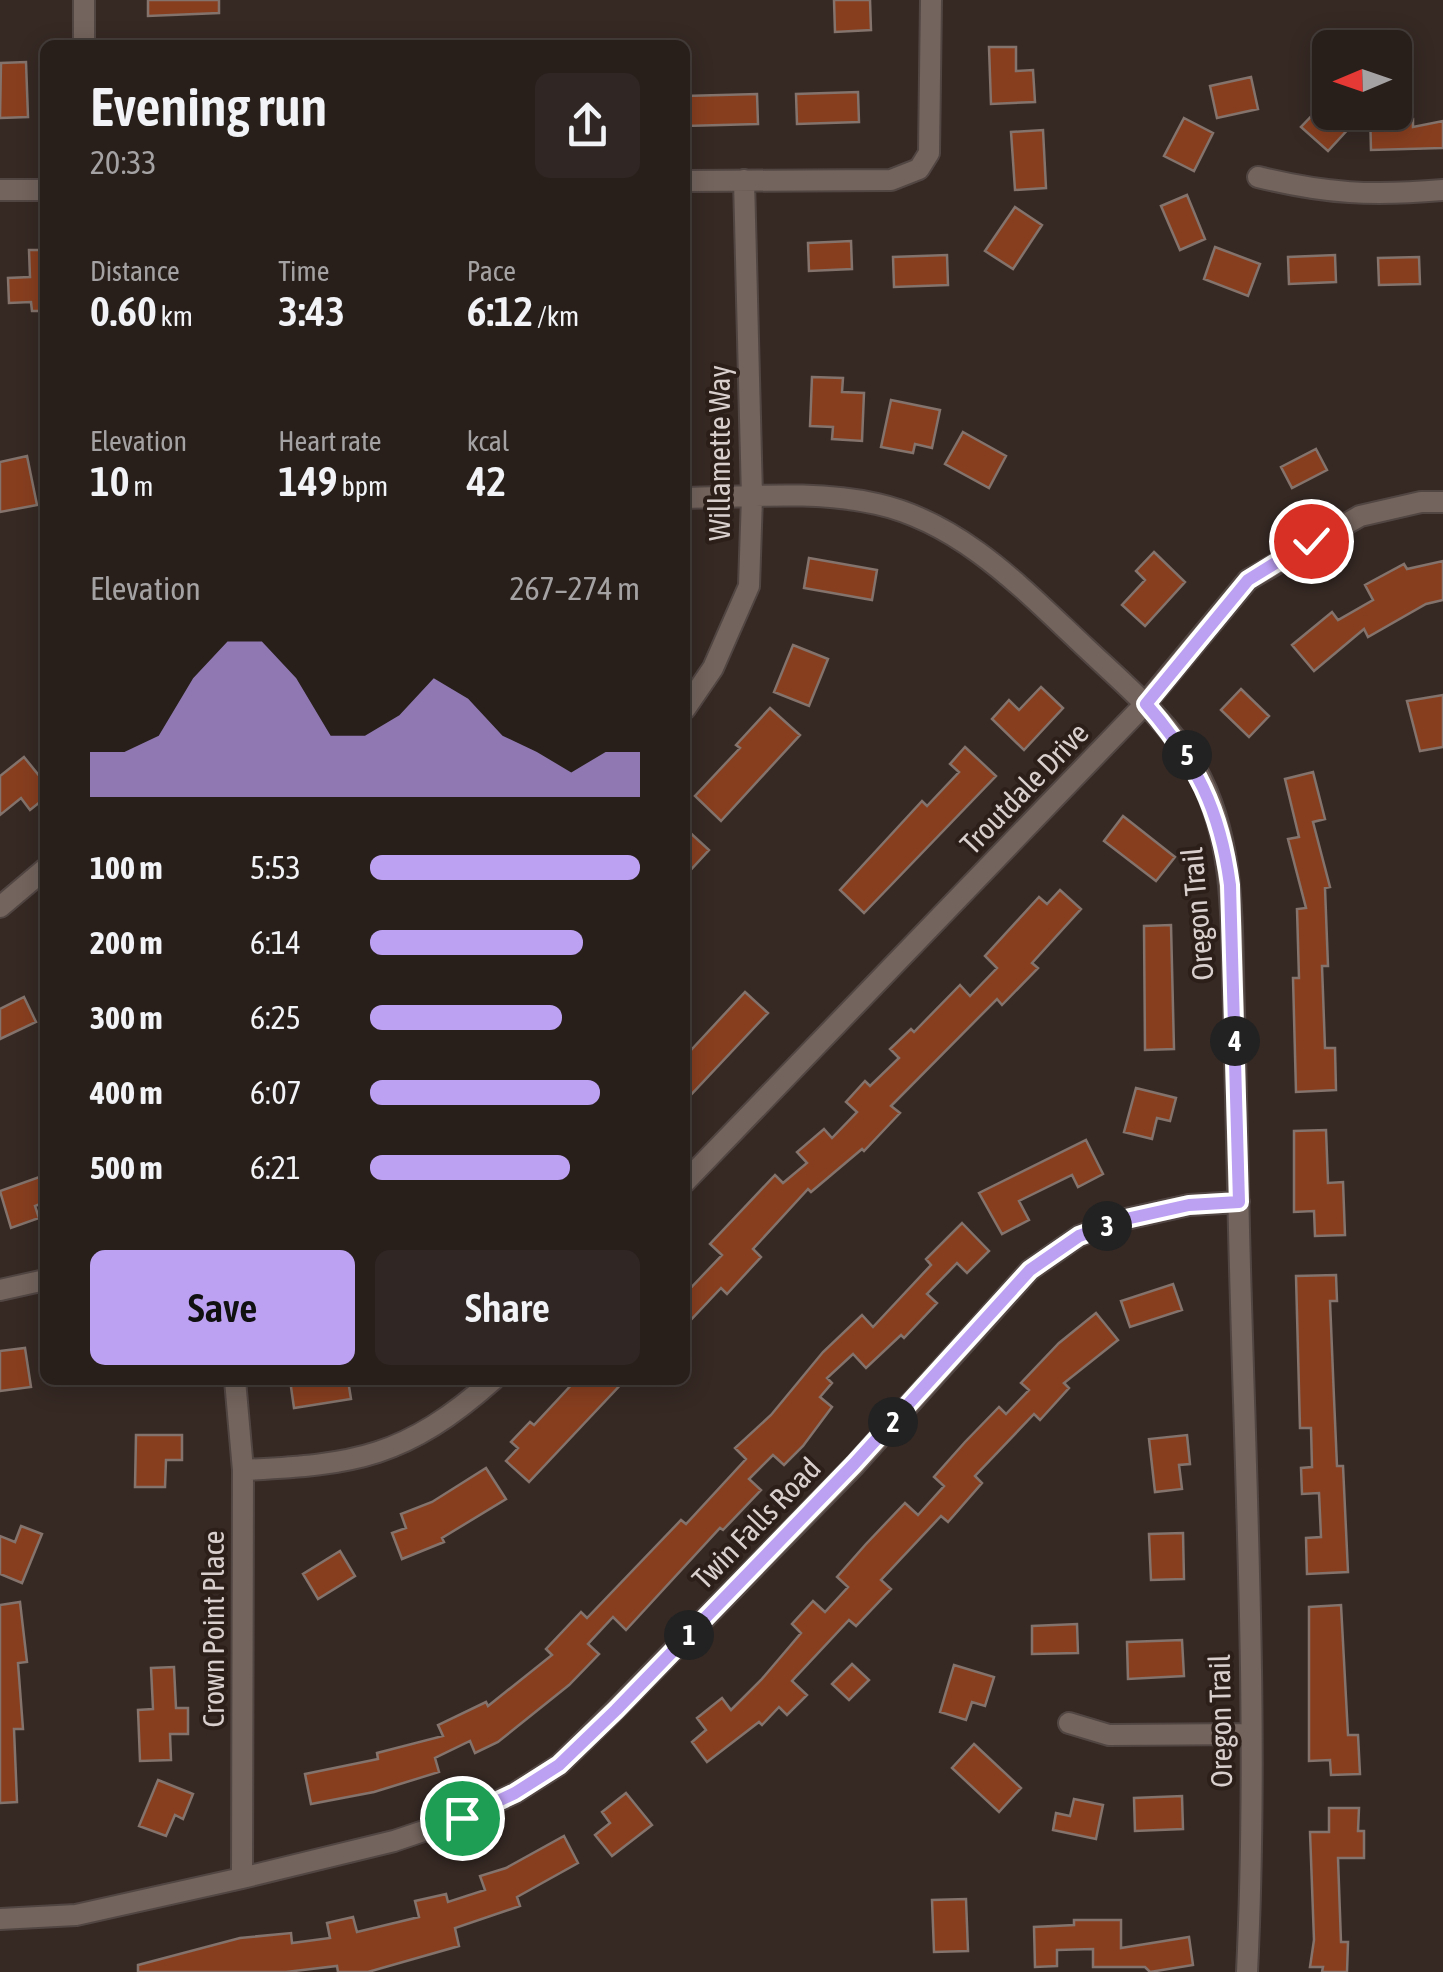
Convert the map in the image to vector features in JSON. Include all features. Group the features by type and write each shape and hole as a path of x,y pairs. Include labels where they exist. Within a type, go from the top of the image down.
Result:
{"street":[{"path":"84,0 84,40"},
{"path":"690,181 891,180 918,169 930,152 930,0"},
{"path":"1258,178 1313,191 1369,196 1443,190"},
{"name":"Willamette Way","path":"690,701 712,668 749,586 752,497 744,180"},
{"path":"0,190 40,190"},
{"name":"Oregon Trail","path":"690,498 818,496 877,504 947,531 1031,596 1146,704 1196,768 1225,847 1230,885 1251,1734 1248,1972"},
{"name":"Troutdale Drive","path":"690,1177 1146,704 1248,580 1360,516 1421,502 1443,502"},
{"path":"0,906 40,873"},
{"name":"Twin Falls Road","path":"0,1919 76,1915 394,1841 462,1818 515,1793 559,1765 854,1464 1030,1270 1079,1236 1126,1219 1189,1205 1239,1202"},
{"path":"0,1290 40,1281"},
{"name":"Crown Point Place","path":"236,1385 243,1470 242,1878"},
{"path":"243,1470 359,1460 402,1446 450,1418 487,1385"},
{"path":"1069,1722 1109,1735 1251,1734"}],"building":[{"path":"148,0 219,0 219,13 148,16"},
{"path":"834,0 870,0 871,30 835,32"},
{"path":"989,47 1016,47 1016,71 1033,70 1035,102 991,104"},
{"path":"26,62 28,117 0,118 1,63"},
{"path":"1251,77 1258,109 1217,118 1210,86"},
{"path":"858,92 859,122 797,124 796,94"},
{"path":"757,94 758,124 690,126 690,96"},
{"path":"1312,116 1312,130 1347,130 1328,151 1301,127"},
{"path":"1184,118 1213,133 1194,171 1164,156"},
{"path":"1412,119 1413,127 1443,121 1443,148 1371,150 1370,130 1412,130"},
{"path":"1043,130 1046,188 1015,190 1011,132"},
{"path":"1187,195 1205,239 1180,250 1161,206"},
{"path":"1015,207 1042,225 1013,269 985,251"},
{"path":"851,241 852,269 809,271 808,243"},
{"path":"1215,247 1260,264 1248,296 1204,279"},
{"path":"29,250 40,250 40,311 32,311 31,302 9,303 8,278 30,277"},
{"path":"947,255 948,285 894,287 893,257"},
{"path":"1335,255 1336,282 1289,284 1288,257"},
{"path":"1419,257 1420,284 1379,285 1378,258"},
{"path":"812,377 843,378 842,392 864,393 862,441 832,439 833,427 810,426"},
{"path":"891,400 940,410 932,448 915,444 913,453 881,447"},
{"path":"963,432 1006,456 989,488 945,464"},
{"path":"1316,449 1327,470 1292,488 1281,467"},
{"path":"27,456 37,505 0,512 0,462"},
{"path":"1154,552 1185,582 1145,626 1122,605 1145,580 1136,571"},
{"path":"809,558 877,570 872,600 804,588"},
{"path":"1443,561 1443,600 1426,604 1368,637 1364,629 1314,671 1292,645 1332,612 1338,620 1373,600 1365,585 1404,564 1407,569"},
{"path":"793,645 828,659 809,706 774,692"},
{"path":"1041,687 1063,708 1024,750 992,719 1009,700 1019,710"},
{"path":"1241,689 1269,716 1249,737 1221,710"},
{"path":"1443,695 1443,747 1420,751 1407,701"},
{"path":"770,708 800,735 721,821 695,796 740,748 736,745"},
{"path":"965,747 996,776 864,913 840,890 922,801 927,806 959,772 950,764"},
{"path":"24,757 40,777 40,802 30,810 21,798 0,815 0,776"},
{"path":"1313,772 1325,819 1313,822 1330,887 1325,888 1328,966 1322,966 1325,1048 1335,1048 1336,1090 1296,1092 1293,978 1299,978 1297,909 1306,908 1288,839 1299,837 1285,779"},
{"path":"1123,816 1175,857 1156,881 1104,841"},
{"path":"690,833 709,850 690,871"},
{"path":"1060,890 1081,909 1032,963 1038,968 1002,1005 997,999 891,1106 900,1113 864,1151 811,1192 808,1189 753,1249 761,1257 727,1294 721,1288 690,1321 690,1289 722,1255 710,1244 775,1175 783,1183 807,1163 797,1152 824,1129 832,1138 857,1112 846,1102 865,1081 870,1086 899,1058 890,1049 911,1029 914,1032 960,985 970,996 997,968 985,956 1039,897 1047,904"},
{"path":"1171,925 1174,1049 1145,1050 1144,926"},
{"path":"745,992 768,1013 690,1096 692,1049"},
{"path":"24,997 36,1022 0,1039 0,1009"},
{"path":"1136,1088 1176,1098 1170,1121 1157,1118 1152,1139 1124,1132"},
{"path":"1326,1130 1328,1183 1343,1182 1345,1235 1315,1236 1314,1211 1294,1212 1294,1131"},
{"path":"1086,1140 1103,1174 1078,1187 1072,1175 1019,1201 1029,1220 1002,1234 979,1193"},
{"path":"40,1177 40,1204 35,1206 39,1218 11,1228 0,1191"},
{"path":"962,1223 989,1251 967,1273 957,1263 927,1294 937,1303 904,1338 901,1335 866,1368 853,1354 827,1378 832,1383 820,1397 832,1407 803,1446 784,1465 773,1455 749,1479 761,1490 723,1530 720,1528 626,1630 613,1617 588,1644 599,1654 569,1685 498,1742 475,1753 470,1741 435,1758 439,1772 374,1792 311,1804 305,1774 378,1759 377,1753 443,1736 438,1725 486,1702 488,1706 552,1655 546,1649 581,1612 587,1618 681,1520 686,1524 746,1459 735,1448 771,1415 823,1352 862,1315 873,1327 931,1265 926,1259"},
{"path":"1336,1275 1337,1301 1330,1301 1337,1466 1343,1466 1348,1572 1307,1574 1306,1538 1321,1537 1319,1493 1302,1494 1301,1468 1312,1467 1311,1428 1300,1428 1296,1276"},
{"path":"1173,1284 1182,1310 1130,1327 1121,1301"},
{"path":"1096,1313 1118,1340 1064,1383 1069,1388 1040,1420 1034,1414 975,1476 982,1483 948,1522 941,1516 881,1580 891,1589 856,1626 849,1620 792,1681 807,1695 787,1715 779,1707 762,1725 759,1722 707,1762 692,1742 706,1730 697,1718 722,1698 731,1710 761,1680 801,1633 792,1624 813,1601 825,1612 848,1587 837,1577 866,1544 905,1503 918,1515 944,1486 934,1477 999,1407 1006,1414 1029,1390 1021,1383 1059,1343"},
{"path":"25,1348 31,1387 0,1391 0,1351"},
{"path":"291,1385 349,1385 351,1399 294,1408"},
{"path":"571,1385 620,1385 529,1482 506,1461 518,1448 511,1442 530,1422 534,1425"},
{"path":"136,1435 182,1435 182,1460 166,1460 165,1487 135,1487"},
{"path":"1187,1435 1190,1464 1179,1465 1182,1489 1155,1492 1149,1439"},
{"path":"486,1468 506,1499 442,1538 444,1542 402,1559 392,1533 406,1528 401,1514 432,1502"},
{"path":"21,1526 42,1534 22,1583 0,1574 0,1536 15,1542"},
{"path":"1183,1533 1184,1579 1151,1580 1149,1534"},
{"path":"340,1551 355,1576 318,1599 303,1574"},
{"path":"20,1602 27,1662 18,1663 23,1729 14,1729 17,1802 0,1803 0,1605"},
{"path":"1341,1605 1348,1735 1358,1735 1360,1774 1331,1775 1330,1760 1309,1761 1309,1607"},
{"path":"1077,1624 1078,1653 1032,1654 1032,1626"},
{"path":"1182,1640 1184,1676 1128,1679 1127,1642"},
{"path":"852,1664 869,1680 849,1700 832,1684"},
{"path":"954,1665 994,1677 985,1706 972,1702 966,1720 940,1712"},
{"path":"174,1667 176,1708 188,1708 188,1734 170,1734 171,1760 140,1761 138,1710 153,1709 151,1668"},
{"path":"974,1744 1021,1788 999,1812 952,1768"},
{"path":"158,1780 193,1794 183,1819 175,1815 166,1836 139,1826"},
{"path":"626,1793 652,1825 612,1856 595,1835 610,1823 602,1812"},
{"path":"1182,1796 1183,1829 1135,1831 1134,1798"},
{"path":"1074,1799 1103,1805 1096,1839 1053,1830 1056,1813 1070,1816"},
{"path":"1329,1808 1359,1808 1358,1831 1364,1831 1364,1858 1338,1858 1341,1942 1348,1942 1347,1972 1322,1972 1323,1967 1310,1967 1314,1940 1310,1832 1329,1832"},
{"path":"564,1836 578,1863 517,1897 520,1906 455,1928 459,1946 368,1972 338,1972 337,1966 286,1972 138,1972 138,1965 240,1938 291,1933 292,1943 330,1938 327,1923 353,1917 357,1932 419,1917 415,1901 446,1894 448,1902 485,1890 480,1876 506,1868"},
{"path":"966,1899 968,1951 934,1952 932,1900"},
{"path":"1074,1920 1121,1920 1121,1948 1189,1937 1193,1965 1150,1972 1145,1967 1093,1967 1093,1949 1057,1950 1057,1966 1035,1967 1034,1927 1074,1925"}],"route":[{"path":"462,1818 515,1793 559,1765 854,1464 1030,1270 1079,1236 1126,1219 1189,1205 1239,1202 1230,885 1225,847 1196,768 1146,704 1248,580 1311,541"}]}
